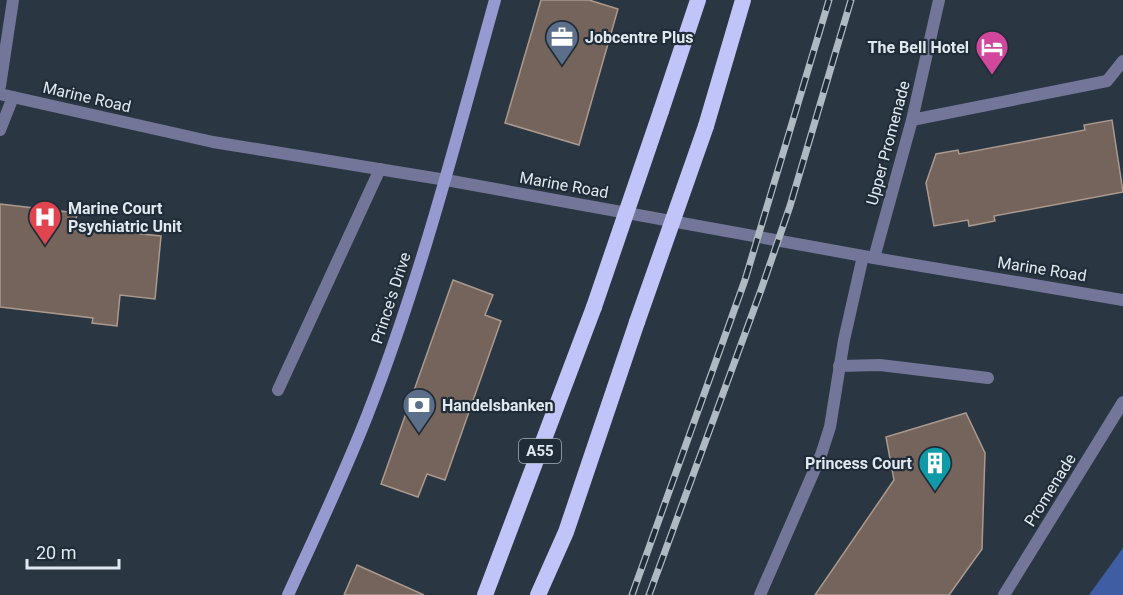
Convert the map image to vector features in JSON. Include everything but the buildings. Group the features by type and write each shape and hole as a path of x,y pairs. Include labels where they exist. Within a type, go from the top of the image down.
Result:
{"highway":[{"path":"538,595 566,532 706,126 743,0"},
{"name":"A55","path":"485,595 594,307 697,1"}],"main road":[{"name":"Prince's Drive","path":"288,595 367,416 408,302 446,180 495,0"}],"street":[{"path":"0,86 13,0"},
{"name":"Upper Promenade","path":"760,595 821,455 830,427 839,366 868,257 912,120 939,0"},
{"path":"912,120 1107,81 1123,61"},
{"name":"Marine Road","path":"0,94 213,142 446,180 868,257 1123,300"},
{"path":"0,130 13,97"},
{"path":"278,390 380,169"},
{"path":"839,366 880,365 988,378"},
{"name":"Promenade","path":"1004,595 1123,402"}],"water":[{"path":"1123,548 1123,595 1089,595"}],"railway":[{"path":"632,595 745,280 829,0"},
{"path":"649,595 790,206 851,0"}],"place":[{"name":"Jobcentre Plus","path":"562,66"},
{"name":"The Bell Hotel","path":"992,76"},
{"name":"Marine Court Psychiatric Unit","path":"45,246"},
{"name":"Handelsbanken","path":"419,434"},
{"name":"Princess Court","path":"935,492"}]}
